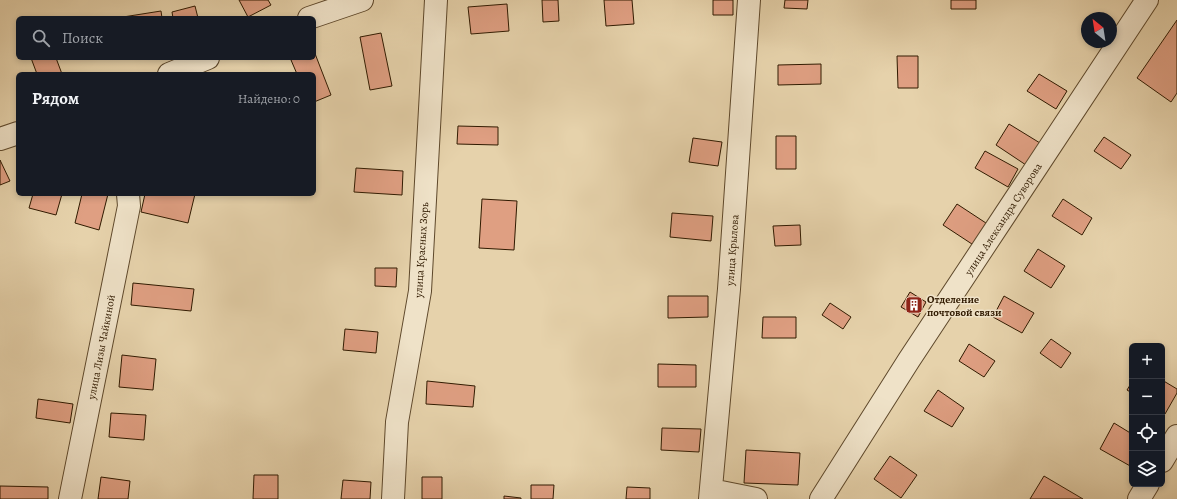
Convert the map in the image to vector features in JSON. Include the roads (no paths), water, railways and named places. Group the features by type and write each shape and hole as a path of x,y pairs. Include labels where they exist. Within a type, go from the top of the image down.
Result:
{"street":[{"path":"315,16 362,0"},
{"name":"улица Красных Зорь","path":"392,499 397,422 420,291 436,0"},
{"name":"улица Крылова","path":"711,495 729,289 749,0"},
{"name":"улица Александра Суворова","path":"822,499 909,360 1147,0"},
{"path":"174,72 203,60"},
{"path":"0,139 16,133"},
{"name":"улица Лизы Чайкиной","path":"70,499 129,206 128,196"},
{"path":"1165,456 1177,436"},
{"path":"1139,499 1146,487"},
{"path":"711,495 756,499"}],"place":[{"name":"Отделение почтовой связи","path":"914,305"}]}
